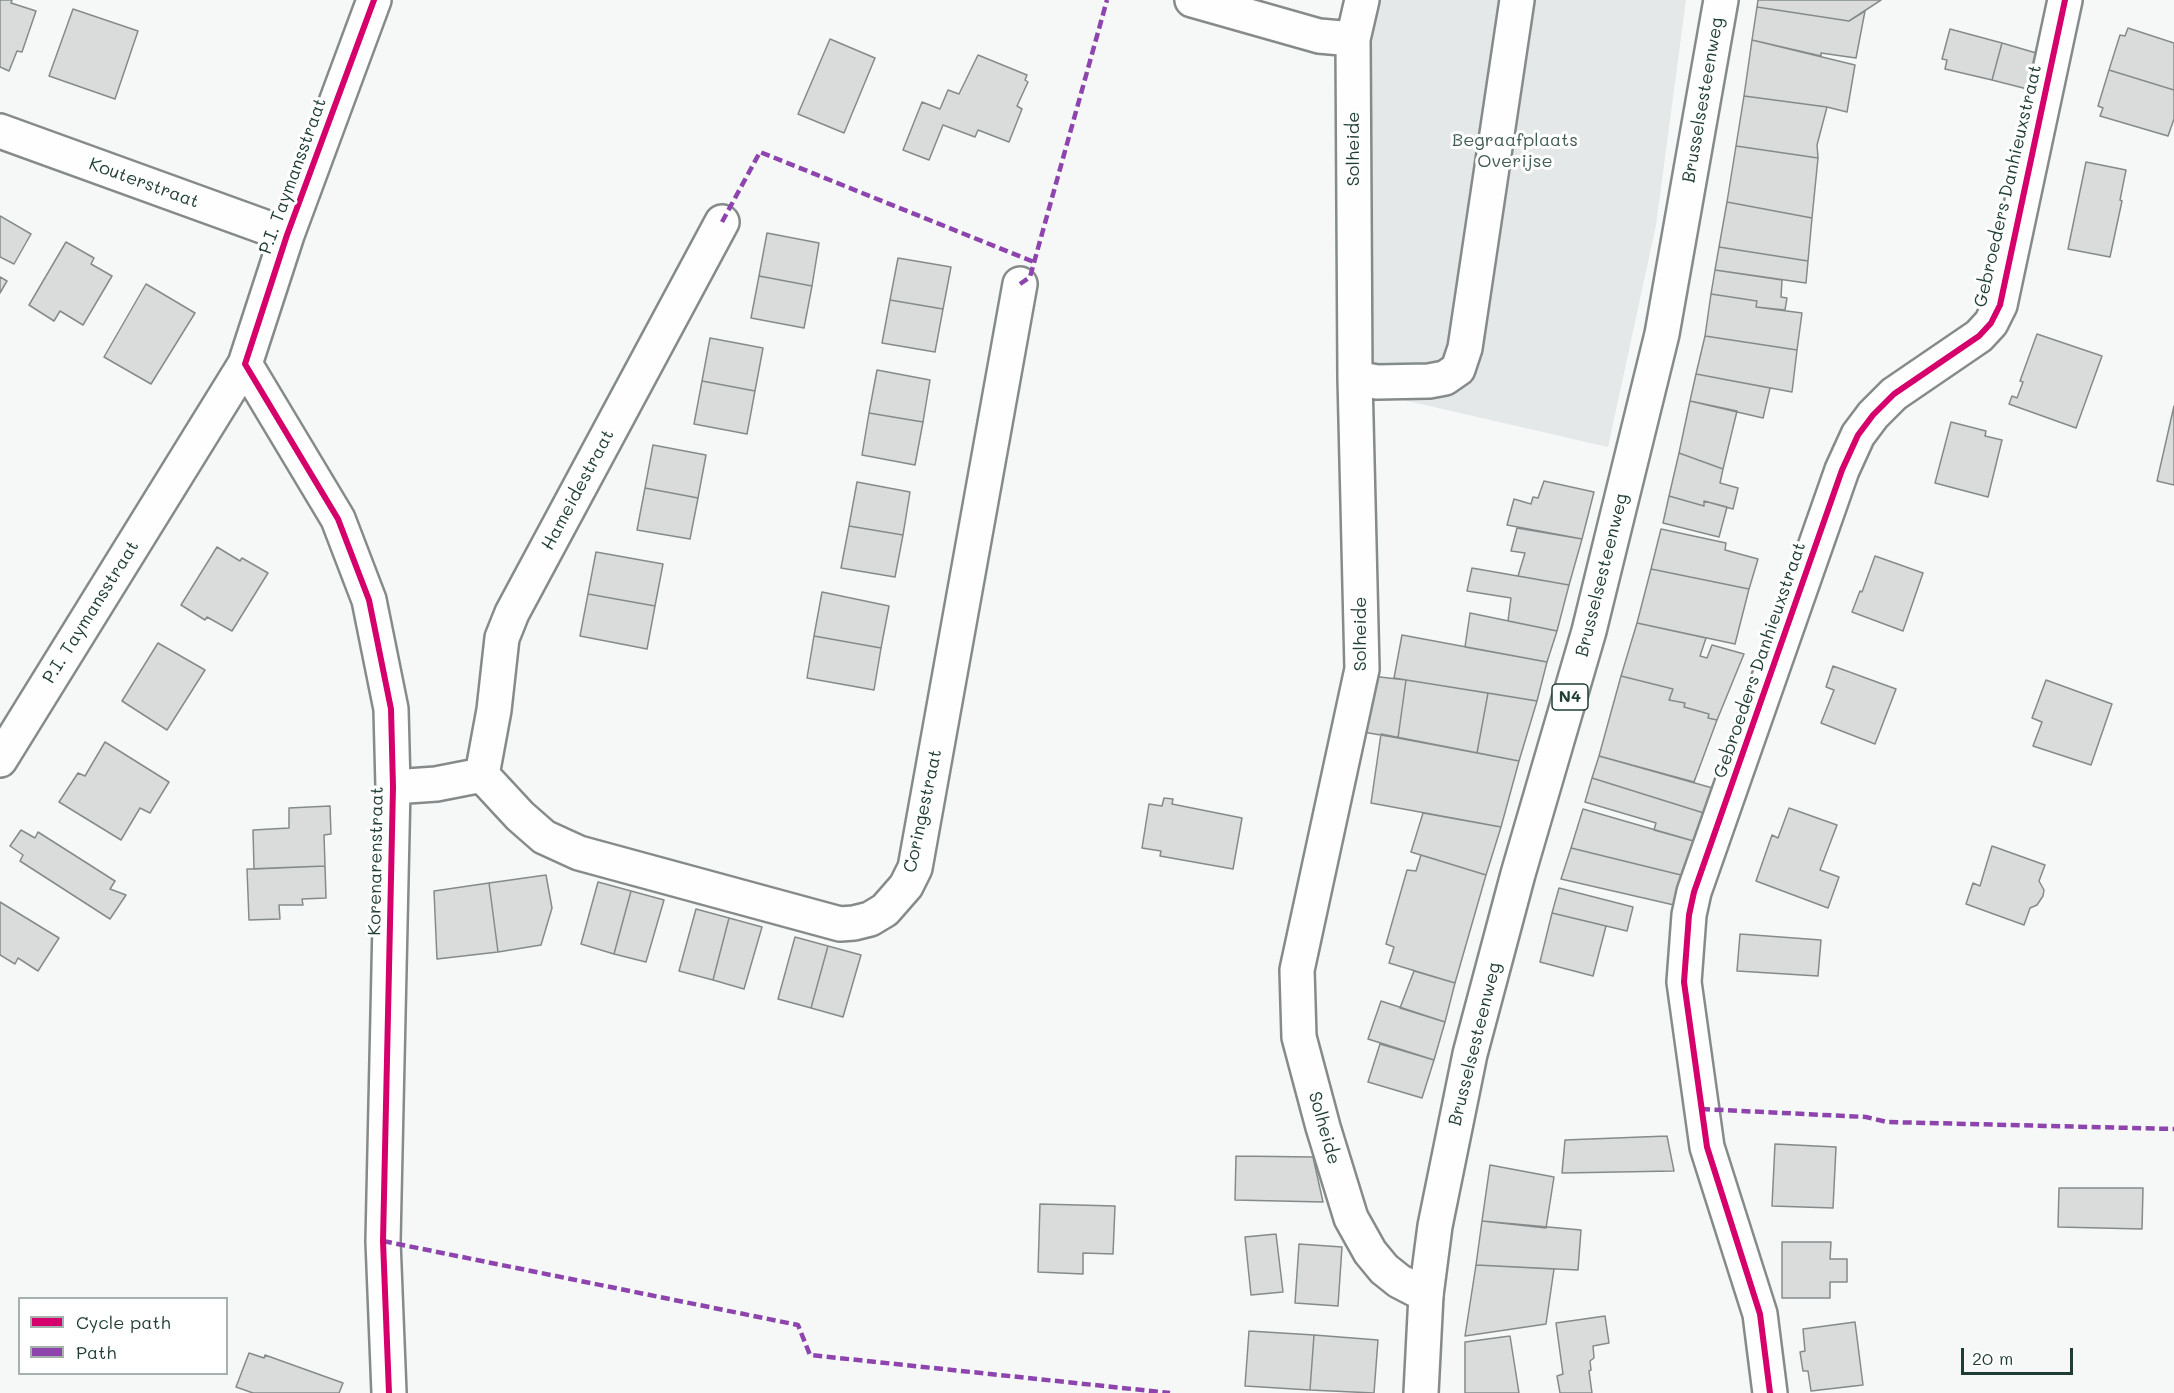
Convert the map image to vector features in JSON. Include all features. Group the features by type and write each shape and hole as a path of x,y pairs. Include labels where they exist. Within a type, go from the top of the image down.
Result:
{"street":[{"name":"P.I. Taymansstraat","path":"0,760 245,364 287,235 374,0"},
{"path":"1192,0 1319,36 1353,39"},
{"name":"Solheide","path":"1362,0 1353,39 1355,378 1362,669 1297,970 1299,1037 1351,1218 1370,1252 1384,1269 1399,1281 1426,1295"},
{"path":"1355,378 1377,382 1429,381 1445,378 1458,369 1465,348 1517,0"},
{"name":"Brusselsesteenweg","path":"1421,1393 1426,1295 1439,1201 1470,1054 1518,874 1590,631 1662,334 1721,0"},
{"name":"Gebroeders Danhieuxstraat","path":"1770,1393 1760,1314 1707,1147 1684,982 1689,915 1694,892 1834,492 1858,435 1873,415 1894,394 1979,336 1991,322 2000,305 2065,0"},
{"name":"Kouterstraat","path":"0,131 287,235"},
{"name":"Hameidestraat","path":"482,775 494,710 502,638 512,613 722,222"},
{"name":"Coringestraat","path":"482,775 520,816 544,837 579,853 840,924 870,919 885,910 906,885 915,868 1020,284"},
{"name":"Korenarenstraat","path":"245,364 338,519 369,600 391,709 393,787 382,1241 389,1393"},
{"path":"393,787 436,784 482,775"}],"green space":[{"name":"Begraafplaats Overijse","path":"1374,0 1686,0 1656,225 1608,447 1377,394 1364,358 1365,38"}],"building":[{"path":"0,0 12,0 11,3 36,11 22,52 17,51 9,71 0,67"},
{"path":"1758,0 1881,0 1849,21 1757,7"},
{"path":"1757,7 1849,21 1865,11 1856,58 1821,53 1821,56 1752,40"},
{"path":"73,9 138,31 115,99 49,76"},
{"path":"2128,28 2174,43 2174,90 2109,70 2120,35 2125,36"},
{"path":"1950,29 2002,43 1992,80 1945,69 1947,60 1942,59"},
{"path":"830,39 875,58 844,133 798,114"},
{"path":"1752,40 1855,65 1847,112 1827,107 1744,96"},
{"path":"2002,43 2043,55 2035,91 1992,80"},
{"path":"978,55 1027,75 1025,80 1028,82 1017,106 1022,109 1009,142 978,130 975,137 943,125 929,160 903,150 922,102 940,109 948,90 959,94"},
{"path":"2109,70 2174,90 2174,119 2168,136 2100,116 2103,108 2098,106"},
{"path":"1744,96 1827,107 1817,145 1818,158 1736,146"},
{"path":"1736,146 1818,158 1812,218 1727,202"},
{"path":"2086,162 2126,170 2110,257 2068,249"},
{"path":"1727,202 1812,218 1808,261 1719,247"},
{"path":"0,216 31,234 14,264 0,257"},
{"path":"767,233 819,243 812,286 759,276"},
{"path":"66,242 94,258 91,264 112,276 83,325 60,311 54,321 29,305"},
{"path":"1719,247 1808,261 1806,283 1715,270"},
{"path":"898,258 951,267 943,309 890,300"},
{"path":"1715,270 1782,280 1781,297 1787,298 1785,310 1756,307 1757,301 1711,294"},
{"path":"759,276 812,286 804,328 751,318"},
{"path":"0,277 7,281 0,293"},
{"path":"146,284 195,313 151,384 104,357"},
{"path":"1711,294 1757,301 1756,307 1802,313 1797,350 1705,336"},
{"path":"890,300 943,309 935,352 882,343"},
{"path":"2037,334 2102,356 2076,428 2009,404 2012,396 2017,398 2023,382 2020,381"},
{"path":"1705,336 1797,350 1792,392 1696,374"},
{"path":"710,338 763,348 755,391 702,381"},
{"path":"877,370 930,380 923,422 869,413"},
{"path":"1696,374 1770,388 1763,418 1690,401"},
{"path":"702,381 755,391 747,434 694,424"},
{"path":"1690,401 1737,411 1723,469 1679,453"},
{"path":"2174,406 2174,485 2157,481"},
{"path":"869,413 923,422 915,465 862,455"},
{"path":"1951,422 1986,431 1985,436 2002,440 1988,497 1935,483"},
{"path":"653,445 706,455 698,498 645,488"},
{"path":"1679,453 1723,469 1720,483 1738,488 1733,509 1704,501 1704,506 1669,496"},
{"path":"1544,481 1594,492 1582,539 1507,525 1514,499 1531,504 1533,497 1538,498"},
{"path":"857,482 910,492 903,535 849,526"},
{"path":"645,488 698,498 690,539 637,530"},
{"path":"1669,496 1704,506 1704,501 1727,507 1719,537 1663,523"},
{"path":"849,526 903,535 895,577 841,568"},
{"path":"1517,528 1582,539 1569,585 1518,576 1525,553 1511,551"},
{"path":"1661,529 1726,543 1725,550 1758,559 1749,589 1651,569"},
{"path":"217,547 240,561 242,558 268,573 232,631 207,617 205,620 181,605"},
{"path":"596,552 663,564 655,606 588,594"},
{"path":"1875,556 1923,573 1903,631 1852,612"},
{"path":"1472,568 1569,585 1557,631 1508,621 1511,598 1467,591"},
{"path":"1651,569 1749,589 1735,644 1637,623"},
{"path":"822,592 889,606 881,648 814,636"},
{"path":"588,594 655,606 647,649 580,636"},
{"path":"1470,613 1557,631 1547,662 1465,647"},
{"path":"1637,623 1706,638 1700,656 1707,658 1712,645 1744,654 1717,720 1708,718 1709,714 1684,707 1685,703 1669,700 1673,689 1621,676"},
{"path":"1402,635 1547,662 1537,701 1394,678"},
{"path":"814,636 881,648 874,690 807,678"},
{"path":"158,643 205,670 167,730 122,701"},
{"path":"1833,666 1896,689 1875,744 1821,723 1834,690 1826,687"},
{"path":"1371,676 1406,680 1398,738 1363,732"},
{"path":"1621,676 1673,689 1669,700 1685,703 1684,707 1709,714 1708,718 1717,720 1694,782 1599,756"},
{"path":"1406,680 1488,693 1477,753 1398,738"},
{"path":"2046,680 2112,704 2091,765 2033,746 2042,722 2032,718"},
{"path":"1488,693 1537,701 1519,761 1477,753"},
{"path":"1381,734 1519,761 1501,827 1371,803"},
{"path":"105,742 169,782 150,813 140,808 121,840 59,802 78,773 85,776"},
{"path":"1599,756 1716,789 1707,814 1592,778"},
{"path":"1592,778 1707,814 1697,842 1654,830 1656,823 1585,802"},
{"path":"1164,798 1173,799 1172,804 1242,818 1233,869 1160,856 1161,851 1142,848 1149,804 1162,806"},
{"path":"330,806 331,834 324,835 325,866 254,869 253,830 289,828 289,808"},
{"path":"1789,808 1837,825 1820,870 1839,877 1828,908 1756,881 1772,835 1778,838"},
{"path":"1583,809 1697,842 1685,876 1571,848"},
{"path":"1423,813 1501,827 1486,875 1411,852"},
{"path":"21,830 35,838 38,832 115,881 110,889 126,895 110,919 20,861 23,855 10,846"},
{"path":"1992,846 2045,865 2039,881 2044,890 2043,896 2037,905 2030,908 2024,925 1966,904 1973,883 1980,886"},
{"path":"1571,848 1685,876 1674,905 1561,879"},
{"path":"1421,855 1486,875 1455,983 1389,963 1394,947 1386,944 1407,870 1416,871"},
{"path":"325,866 326,898 302,899 303,905 279,905 280,919 249,920 247,869"},
{"path":"546,875 552,908 541,945 498,952 489,883"},
{"path":"598,882 631,891 614,954 581,944"},
{"path":"489,883 498,952 437,959 434,891"},
{"path":"1559,888 1633,907 1627,931 1552,913"},
{"path":"631,891 664,900 646,962 614,954"},
{"path":"0,902 59,938 38,971 18,958 15,964 0,955"},
{"path":"696,909 729,918 713,980 679,971"},
{"path":"1552,913 1606,926 1593,976 1540,962"},
{"path":"729,918 762,927 744,989 713,980"},
{"path":"1740,934 1821,940 1818,976 1737,971"},
{"path":"795,937 828,946 811,1008 778,999"},
{"path":"828,946 861,955 843,1017 811,1008"},
{"path":"1414,971 1455,983 1445,1022 1400,1008"},
{"path":"1381,1001 1445,1022 1434,1060 1368,1039"},
{"path":"1380,1044 1434,1060 1422,1098 1368,1082"},
{"path":"1667,1136 1674,1171 1562,1173 1565,1140"},
{"path":"1775,1144 1836,1147 1833,1208 1772,1206"},
{"path":"1236,1156 1313,1157 1323,1202 1235,1200"},
{"path":"1490,1165 1554,1177 1546,1228 1482,1221"},
{"path":"2059,1188 2143,1188 2142,1229 2058,1227"},
{"path":"1040,1204 1115,1206 1113,1254 1083,1253 1083,1274 1038,1272"},
{"path":"1482,1221 1581,1230 1578,1270 1476,1265"},
{"path":"1276,1234 1283,1292 1251,1295 1245,1237"},
{"path":"1782,1242 1831,1242 1830,1259 1847,1259 1847,1282 1830,1282 1830,1298 1782,1298"},
{"path":"1299,1244 1342,1247 1338,1306 1295,1303"},
{"path":"1476,1265 1554,1269 1546,1324 1465,1336"},
{"path":"1605,1316 1609,1343 1593,1346 1594,1358 1590,1361 1591,1370 1589,1371 1592,1393 1560,1393 1557,1376 1563,1374 1556,1323"},
{"path":"1855,1322 1863,1385 1811,1391 1808,1371 1803,1371 1800,1352 1805,1351 1803,1329"},
{"path":"1249,1331 1314,1335 1310,1390 1245,1386"},
{"path":"1314,1335 1378,1340 1374,1393 1310,1390"},
{"path":"1510,1336 1519,1393 1465,1393 1465,1342"},
{"path":"249,1353 264,1358 265,1355 343,1383 339,1393 253,1393 236,1387"}],"marked path":[{"path":"1020,284 1030,277 1107,0"},
{"path":"722,222 760,152 1034,262"},
{"path":"1701,1109 1866,1117 1887,1122 2174,1129"},
{"path":"383,1241 798,1325 810,1355 1170,1393"}],"cycle path":[{"path":"374,0 287,235 245,364 338,519 369,600 391,709 393,787 383,1241 389,1393"},
{"path":"1770,1393 1760,1314 1707,1147 1684,982 1689,915 1694,892 1842,470 1858,435 1873,415 1894,394 1979,336 1991,323 2000,305 2065,0"}]}
